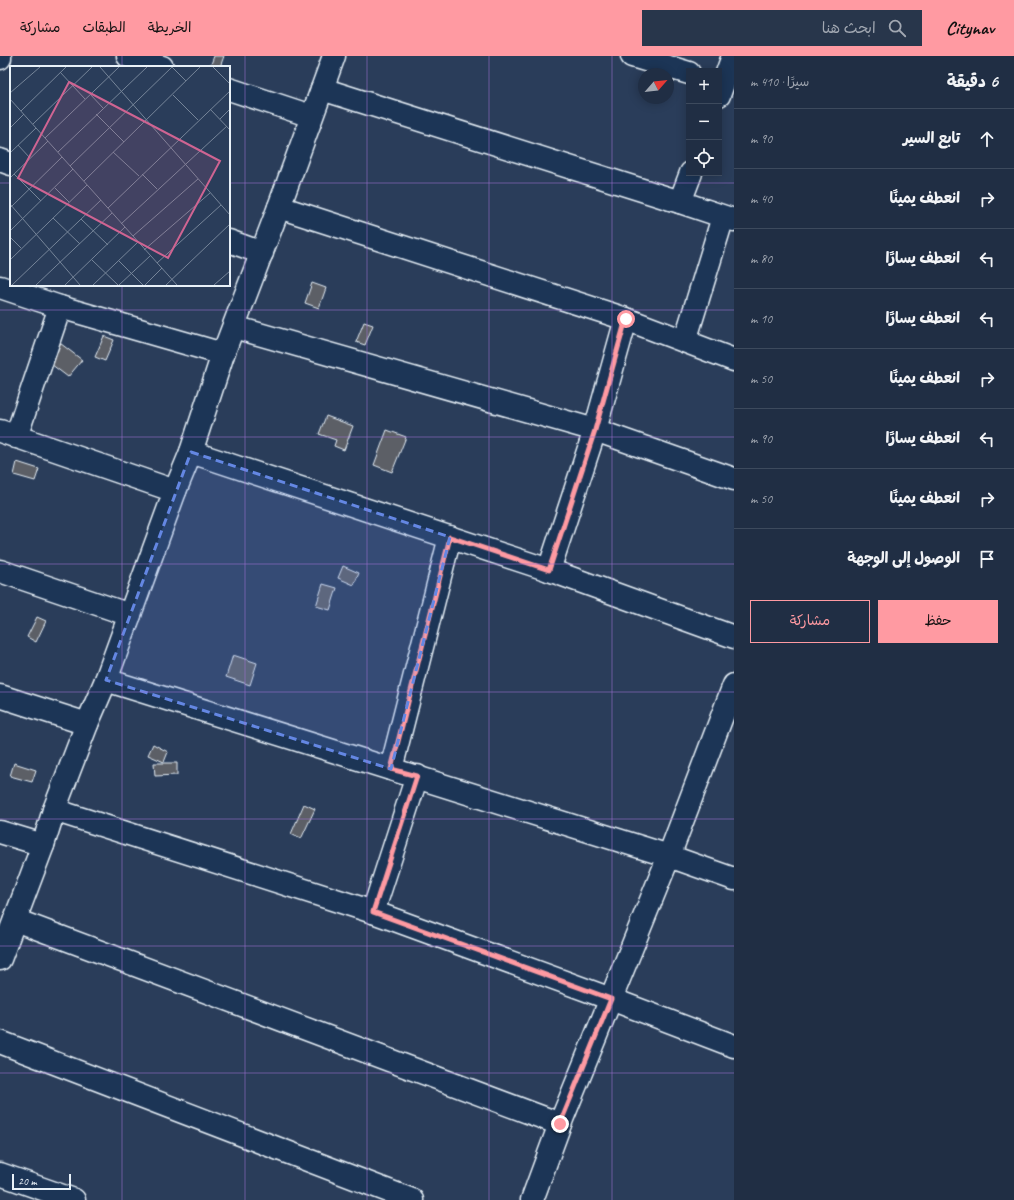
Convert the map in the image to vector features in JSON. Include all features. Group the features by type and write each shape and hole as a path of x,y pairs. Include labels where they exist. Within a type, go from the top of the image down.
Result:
{"street":[{"path":"128,56 159,63"},
{"path":"0,960 43,845 54,810 87,724 106,680 175,491 191,452 223,354 262,253 334,56"},
{"path":"632,56 686,72"},
{"path":"724,87 733,56"},
{"path":"230,89 311,116"},
{"path":"322,89 728,218 685,341"},
{"path":"0,160 10,164"},
{"path":"680,202 690,176"},
{"path":"279,207 626,319 734,360"},
{"path":"230,241 262,253"},
{"path":"0,287 60,307 223,354"},
{"path":"60,307 8,434 175,491"},
{"path":"549,570 595,430 626,319"},
{"path":"234,327 595,430 734,479"},
{"path":"191,452 549,570 734,637"},
{"path":"391,769 450,537"},
{"path":"0,571 130,615"},
{"path":"106,680 417,776 669,856 734,879"},
{"path":"532,1200 560,1124 669,856 734,685"},
{"path":"0,696 87,724"},
{"path":"373,912 417,776"},
{"path":"54,810 373,912 611,999 734,1046"},
{"path":"0,832 43,845"},
{"path":"15,920 560,1124"},
{"path":"0,1042 412,1200"},
{"path":"0,1174 74,1200"}],"highlighted area":[{"path":"191,452 450,537 391,769 106,680"}],"building":[{"path":"214,56 224,56 220,66 210,66"},
{"path":"312,283 326,288 319,308 305,303"},
{"path":"364,322 373,325 365,345 356,342"},
{"path":"104,336 114,340 105,361 95,357"},
{"path":"56,340 82,360 68,377 43,358"},
{"path":"326,416 353,426 344,450 334,446 336,440 319,434"},
{"path":"387,430 406,437 392,472 374,465"},
{"path":"17,462 39,469 35,481 14,475"},
{"path":"343,566 359,573 354,585 338,578"},
{"path":"323,584 337,588 330,610 316,606"},
{"path":"37,617 46,621 36,642 27,637"},
{"path":"233,655 257,663 250,685 226,677"},
{"path":"153,744 168,752 164,762 148,755"},
{"path":"14,763 36,770 32,782 10,776"},
{"path":"154,763 177,763 177,775 155,776"},
{"path":"304,804 315,809 301,839 291,834"}],"route":[{"path":"560,1124 611,999 373,912 417,776 391,769 450,537 549,570 595,430 626,319"}]}
